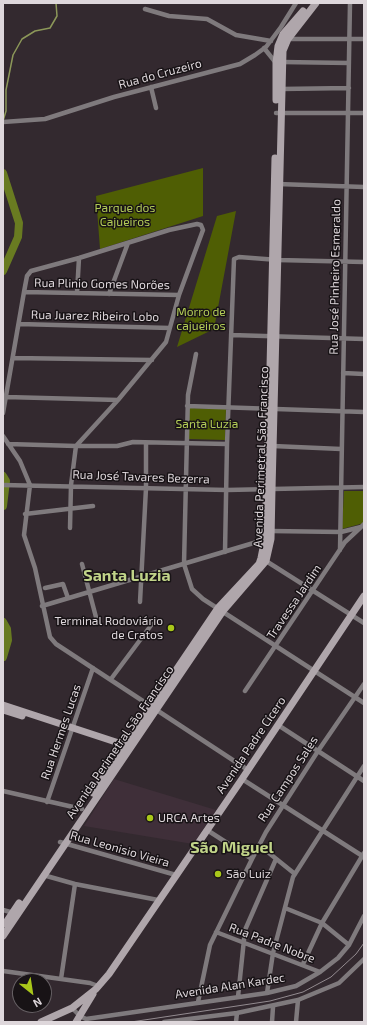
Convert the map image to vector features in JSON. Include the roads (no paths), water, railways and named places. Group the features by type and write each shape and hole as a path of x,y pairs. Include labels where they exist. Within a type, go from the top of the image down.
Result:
{"main road":[{"name":"Avenida Perimetral São Francisco","path":"3,936 15,913 221,609 266,561 269,536 279,62 281,38 309,3"},
{"name":"Avenida Perimetral São Francisco","path":"278,113 281,89 279,62 284,47 288,39 316,3"},
{"name":"Avenida Perimetral São Francisco","path":"269,489 273,446 271,409"},
{"name":"Avenida Perimetral São Francisco","path":"248,579 259,564 269,536"},
{"name":"Avenida Padre Cícero","path":"41,1022 72,1008 97,988 118,962 158,900 242,779 364,596"},
{"path":"3,705 126,748"},
{"path":"3,710 72,730"},
{"name":"Avenida Perimetral São Francisco","path":"3,927 44,875 82,810 126,748"},
{"path":"65,1012 76,1020 97,988"}],"street":[{"name":"Rua do Cruzeiro","path":"3,122 40,120 151,87 235,65 255,56 271,41 296,3"},
{"name":"Rua José Pinheiro Esmeraldo","path":"340,550 350,3"},
{"path":"145,9 169,16 207,18 236,35 271,41"},
{"path":"288,39 364,39"},
{"path":"264,48 279,62 349,63"},
{"path":"151,87 156,108"},
{"path":"281,89 349,88"},
{"path":"278,113 364,113"},
{"path":"276,184 364,187"},
{"path":"3,413 27,276 34,269 79,258 169,230 198,224 201,225 203,230 179,295 166,342 118,400 76,446 71,485 72,508 70,528"},
{"path":"109,294 128,243"},
{"path":"77,293 79,258"},
{"path":"225,552 228,406 233,264 235,258 364,262"},
{"name":"Rua Plinio Gomes Norões","path":"24,292 179,295"},
{"name":"Rua Juarez Ribeiro Lobo","path":"19,324 170,328"},
{"path":"231,335 364,339"},
{"path":"196,354 189,388 186,443 184,564 192,589 364,703"},
{"path":"13,358 152,360"},
{"path":"344,374 364,374"},
{"path":"6,397 118,400"},
{"path":"187,406 228,406 364,412"},
{"path":"3,436 20,461 30,485 25,514 24,535 35,568 48,632 56,644 248,770"},
{"path":"8,444 108,446 133,442 146,442 227,444"},
{"path":"140,602 146,488 146,442"},
{"path":"273,446 341,449"},
{"name":"Rua José Tavares Bezerra","path":"3,485 71,485 227,490 364,487"},
{"path":"25,514 93,506"},
{"name":"Travessa Jardim","path":"269,536 341,532 362,526"},
{"name":"Travessa Jardim","path":"245,691 340,550 349,538 362,526"},
{"path":"42,606 225,552 269,536"},
{"path":"266,561 364,623"},
{"path":"82,564 91,591 97,621"},
{"path":"45,588 63,584 68,598"},
{"path":"111,679 152,624"},
{"name":"Rua Hermes Lucas","path":"47,802 93,668"},
{"name":"Rua Campos Sales","path":"198,1002 210,945 259,845 318,751 364,684"},
{"path":"278,725 364,781"},
{"path":"268,993 273,953 284,908 295,874 364,766"},
{"path":"242,779 363,855 322,923 303,964"},
{"path":"3,792 82,810"},
{"path":"207,830 252,859"},
{"name":"Rua Leonisio Vieira","path":"62,843 176,875"},
{"path":"259,845 295,874"},
{"path":"238,997 245,930 276,859"},
{"path":"44,875 75,884 158,900"},
{"path":"61,979 75,884"},
{"path":"284,908 322,923 350,945"},
{"path":"3,910 15,913"},
{"name":"Avenida Alan Kardec","path":"76,1020 268,993 296,986 320,972 350,945 364,916"},
{"name":"Rua Padre Nobre","path":"216,932 303,964 320,972"},
{"path":"164,1022 195,1020 298,1000 339,983 364,959"},
{"path":"3,971 90,983 97,988"},
{"path":"296,1022 298,1000"},
{"path":"272,1022 273,1006"},
{"path":"72,1008 76,1020"},
{"path":"236,1022 237,1013"}],"waterway":[{"path":"3,121 6,111 6,90 13,55 22,39 35,31 50,28 57,16 56,3"},
{"path":"3,173 19,223 18,237 3,271"},
{"path":"3,476 6,481 3,506"},
{"path":"3,622 7,629 8,640 3,657"}],"tram line":[{"path":"131,1022 270,1001 303,992 331,977 356,954 364,943"}],"place":[{"name":"Terminal Rodoviário de Cratos","path":"171,628"},
{"name":"URCA Artes","path":"150,818"},
{"name":"São Luiz","path":"218,874"}],"district":[{"name":"Santa Luzia","path":"127,576"},
{"name":"São Miguel","path":"232,848"}],"park label":[{"name":"Parque dos Cajueiros","path":"125,215"},
{"name":"Morro de cajueiros","path":"201,319"}]}
